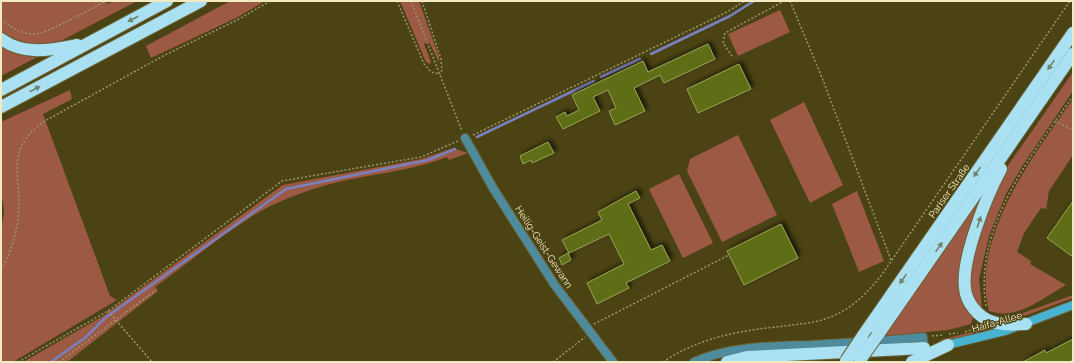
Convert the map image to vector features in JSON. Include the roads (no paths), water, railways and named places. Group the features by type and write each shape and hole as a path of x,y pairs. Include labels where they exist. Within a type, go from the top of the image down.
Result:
{"highway":[{"path":"1,90 167,1"},
{"path":"1,107 201,1"},
{"name":"Pariser Straße","path":"853,361 862,337 1073,33"},
{"path":"1,39 13,46 33,51 90,42"},
{"name":"Pariser Straße","path":"853,361 877,336 1073,54"},
{"path":"1026,324 997,324 983,318 971,305 966,295 964,281 974,237 989,193 1030,115"},
{"path":"727,362 754,357 924,343"},
{"path":"912,362 948,345"}],"street":[{"name":"Heilig-Geist-Gewann","path":"465,138 469,148 493,188 554,284 613,362"},
{"name":"Haifa-Allee","path":"924,343 948,345 974,340 1026,324 1073,305"},
{"path":"694,362 718,354 744,349 885,342 924,343"}],"waterway":[{"path":"651,54 730,16 754,1"},
{"path":"601,77 640,59"},
{"path":"477,137 594,81"},
{"path":"51,362 86,337 105,318 286,189 428,160 455,149"}]}
